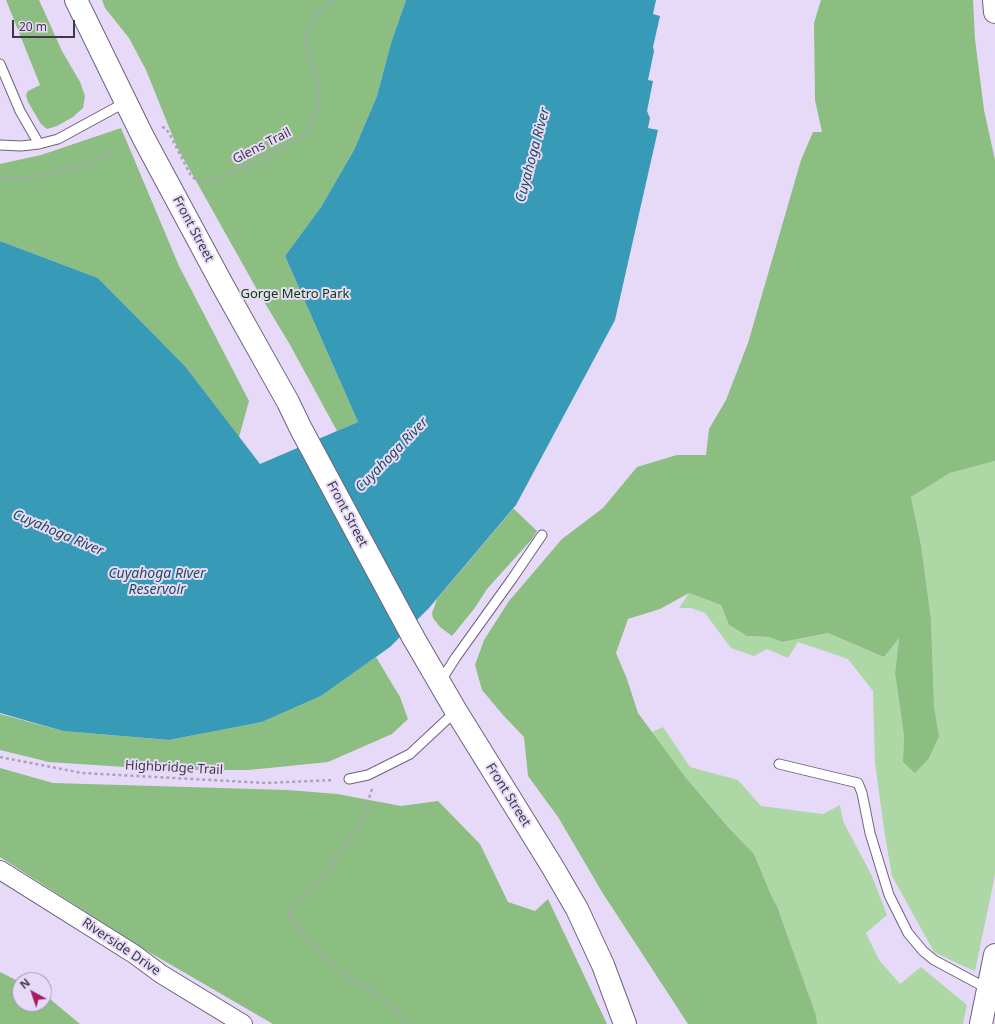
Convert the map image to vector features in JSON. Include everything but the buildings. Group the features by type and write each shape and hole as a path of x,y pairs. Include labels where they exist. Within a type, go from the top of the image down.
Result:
{"main road":[{"name":"Front Street","path":"76,0 146,142 288,402 301,429 413,637 456,711 552,866 577,910 603,966 625,1024"},
{"path":"994,0 995,12"},
{"path":"981,1024 995,955"}],"street":[{"name":"Riverside Drive","path":"0,870 134,954 161,974 243,1024"}],"lane":[{"path":"0,64 20,111 39,144"},
{"path":"0,146 39,144 58,139 126,102"},
{"path":"440,682 542,535"},
{"path":"349,779 368,775 410,754 456,711"},
{"path":"779,764 858,783 862,794 870,833 889,895 908,933 923,951 934,960 988,989"}],"path":[{"name":"Glens Trail","path":"160,128 165,128 190,174 200,182 210,181 253,163 297,140 308,131 317,112 317,78 309,57 306,43 308,31 312,22 332,0"},
{"path":"0,178 9,179 48,174 78,166 114,150"},
{"name":"Highbridge Trail","path":"0,756 82,773 266,783 349,779"},
{"path":"375,771 372,794 361,822 342,848 328,872 292,907 289,916 299,930 333,966 389,1003 410,1024"}],"green space":[{"path":"6,0 39,0 62,51 80,82 85,96 83,108 73,117 57,126 47,129 41,124 28,102 26,95 28,91 40,85"},
{"name":"Gorge Metro Park","path":"102,0 406,0 391,43 377,96 354,150 321,207 285,256 358,422 337,431 289,343 260,295 177,147 146,70 129,38 105,8"},
{"path":"821,0 973,0 975,39 984,110 995,160 995,461 950,473 911,497 921,545 931,619 934,706 939,736 929,758 915,773 903,762 904,736 895,673 899,638 884,657 828,633 782,642 769,637 747,636 729,625 721,605 689,593 660,609 628,619 616,653 627,679 638,713 686,778 728,827 754,854 777,906 816,1015 817,1024 688,1024 602,892 558,817 528,776 524,737 482,690 475,665 484,640 509,601 562,539 603,508 637,467 677,455 706,455 709,429 726,400 748,343 801,160 813,132 822,132 815,100 814,23"},
{"path":"121,128 179,266 249,401 239,437 185,366 98,278 0,241 0,164 41,155"},
{"path":"995,461 995,875 975,971 934,952 892,876 875,763 873,691 848,659 798,642 788,658 767,649 754,656 731,648 705,613 691,608 679,608 689,593 721,605 729,625 747,636 769,637 782,642 828,633 884,657 899,637 895,673 904,736 903,762 939,736 934,706 931,619 921,545 911,497 950,473"},
{"path":"513,509 537,531 532,539 487,589 474,609 452,636 440,627 433,618 432,613 437,599"},
{"path":"376,657 400,697 408,719 392,734 328,762 249,770 171,770 49,762 0,750 0,714 63,731 169,740 262,722 321,696"},
{"path":"663,727 690,767 738,780 761,806 823,814 840,805 843,821 872,876 887,915 866,933 879,960 900,984 921,967 967,1005 963,1024 817,1024 816,1015 777,906 754,854 728,827 686,778 652,732"},
{"path":"0,768 53,783 288,790 337,794 401,806 438,801 480,844 508,902 535,911 548,899 607,1024 273,1024 142,948 0,857"},
{"path":"0,972 12,978 12,1012 52,1012 52,1001 80,1024 0,1024"}],"water":[{"name":"Cuyahoga River Reservoir","path":"406,0 656,0 653,14 660,16 648,80 653,81 647,111 650,118 648,128 658,130 615,320 516,505 429,608 390,647 321,696 262,722 169,740 63,731 0,713 0,241 98,278 185,366 260,464 358,422 285,256 321,207 354,150 377,96 391,43"}],"water label":[{"name":"Cuyahoga River","path":"533,155"},
{"name":"Cuyahoga River","path":"392,455"},
{"name":"Cuyahoga River","path":"58,533"}]}
